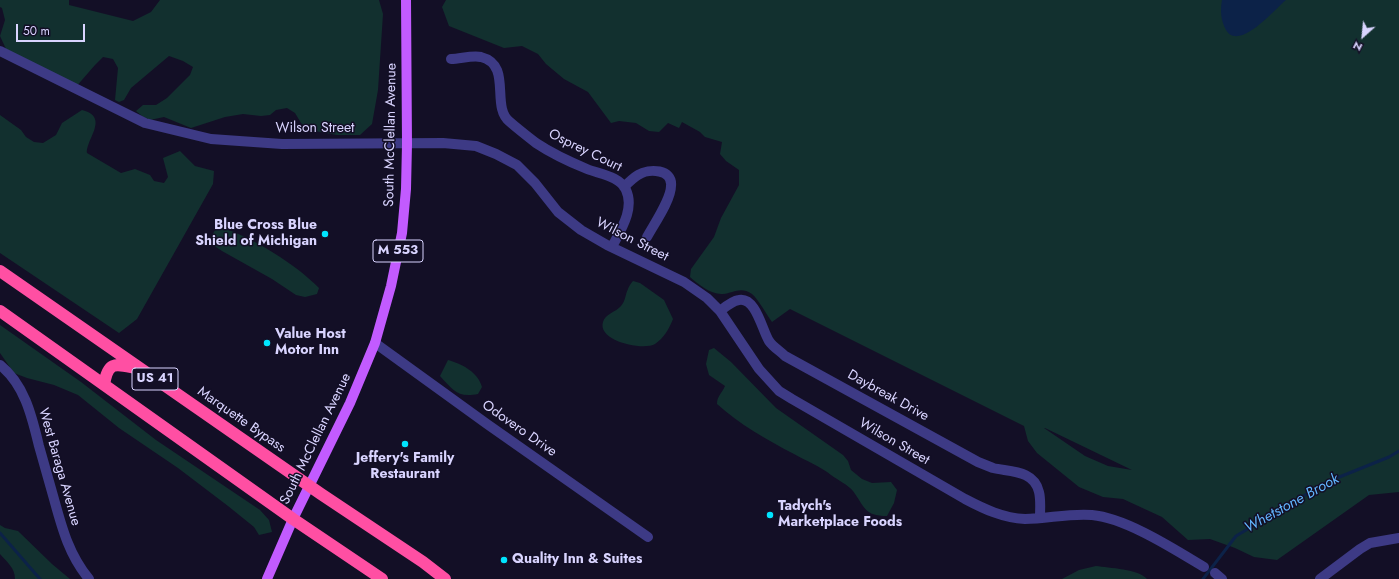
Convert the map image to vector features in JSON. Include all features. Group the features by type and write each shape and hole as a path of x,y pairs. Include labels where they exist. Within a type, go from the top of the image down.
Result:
{"highway":[{"name":"Marquette Bypass","path":"0,271 423,562 445,579"},
{"name":"US 41","path":"0,311 293,519 382,579"},
{"path":"104,385 108,368 118,365 140,368"}],"main road":[{"name":"South McClellan Avenue","path":"267,579 293,519 350,403 375,343 391,286 402,233 406,189 406,0"}],"street":[{"name":"Wilson Street","path":"0,51 145,123 211,139 282,144 443,143 476,146 496,154 517,165 558,212 581,230 612,247 684,282 707,298 720,311 759,369 779,390 792,399 988,511 1010,517 1025,519 1078,514 1107,517 1125,524 1204,567"},
{"name":"Osprey Court","path":"451,59 480,57 490,61 496,68 500,77 502,112 507,120 536,143 576,164 589,170 605,174 620,182 626,190 628,211 612,247"},
{"path":"624,188 637,175 645,171 652,170 663,172 670,178 672,185 670,196 647,237"},
{"name":"Daybreak Drive","path":"720,311 732,303 740,300 749,302 754,308 769,341 785,356 978,462 992,467 1025,474 1032,479 1037,486 1039,493 1040,517"},
{"name":"Odovero Drive","path":"375,343 648,537"},
{"name":"West Baraga Avenue","path":"0,365 11,375 24,396 34,424 63,534 73,555 89,579"},
{"path":"1320,579 1370,543 1399,538"}],"green space":[{"path":"0,0 69,0 69,5 133,21 151,12 160,0 379,0 383,14 378,90 372,124 360,135 337,135 309,130 301,123 295,113 287,108 276,110 270,115 261,116 243,114 225,117 191,128 164,117 150,120 136,111 143,105 156,105 167,98 190,75 193,67 183,61 169,56 131,88 124,100 119,102 115,100 118,68 113,59 103,57 75,88 6,49 0,36 5,20 2,8 0,7"},
{"path":"446,0 1399,0 1399,492 1369,495 1277,560 1254,557 1210,539 1188,540 1162,517 1123,499 1103,497 1079,487 1037,453 1028,441 1024,426 790,309 772,322 752,294 741,290 718,294 709,291 697,283 690,277 691,269 714,237 721,218 739,185 739,170 726,161 720,154 722,142 705,137 700,132 682,122 679,128 668,123 659,132 649,131 636,123 619,121 611,123 588,92 564,79 546,64 538,54 522,46 504,48 449,26 442,7","holes":["1045,428 1132,470 1108,466 1085,456"]},
{"path":"82,110 90,113 96,123 87,153 121,173 135,169 150,175 154,181 164,183 168,177 163,158 180,151 195,166 214,171 213,184 137,319 119,333 0,253 0,115 21,130 26,137 34,142 43,143 56,135 62,123"},
{"path":"221,227 247,238 286,261 319,288 317,294 305,297 296,295 272,279 210,243 212,235 218,228"},
{"path":"633,281 640,283 664,300 673,319 664,336 655,344 649,346 622,343 607,334 603,329 604,319 621,306"},
{"path":"0,325 81,382 156,440 260,510 269,520 272,532 259,535 254,527 228,506 178,468 119,428 78,395 54,385 14,373 0,353"},
{"path":"714,348 731,362 776,408 843,455 848,461 851,470 862,479 872,483 891,482 897,490 894,503 887,516 879,516 869,512 853,491 846,485 822,469 754,431 717,404 717,401 725,386 709,375 706,364 709,350"},
{"path":"448,360 464,366 477,377 482,387 478,394 460,394 452,389 440,376"},
{"path":"0,525 5,528 18,531 70,579 15,579 12,568 0,554"},
{"path":"1096,566 1131,571 1147,579 1062,579 1079,570"}],"water":[{"path":"1222,0 1286,0 1257,27 1248,33 1239,36 1232,35 1224,27 1221,16"}],"waterway":[{"name":"Whetstone Brook","path":"1203,579 1236,536 1327,482 1389,457 1399,451"},
{"name":"Whetstone Brook","path":"0,533 40,579"}],"place":[{"name":"Blue Cross Blue Shield of Michigan","path":"325,234"},
{"name":"Value Host Motor Inn","path":"267,343"},
{"name":"Jeffery's Family Restaurant","path":"405,444"},
{"name":"Tadych's Marketplace Foods","path":"770,515"},
{"name":"Quality Inn & Suites","path":"504,560"}]}
